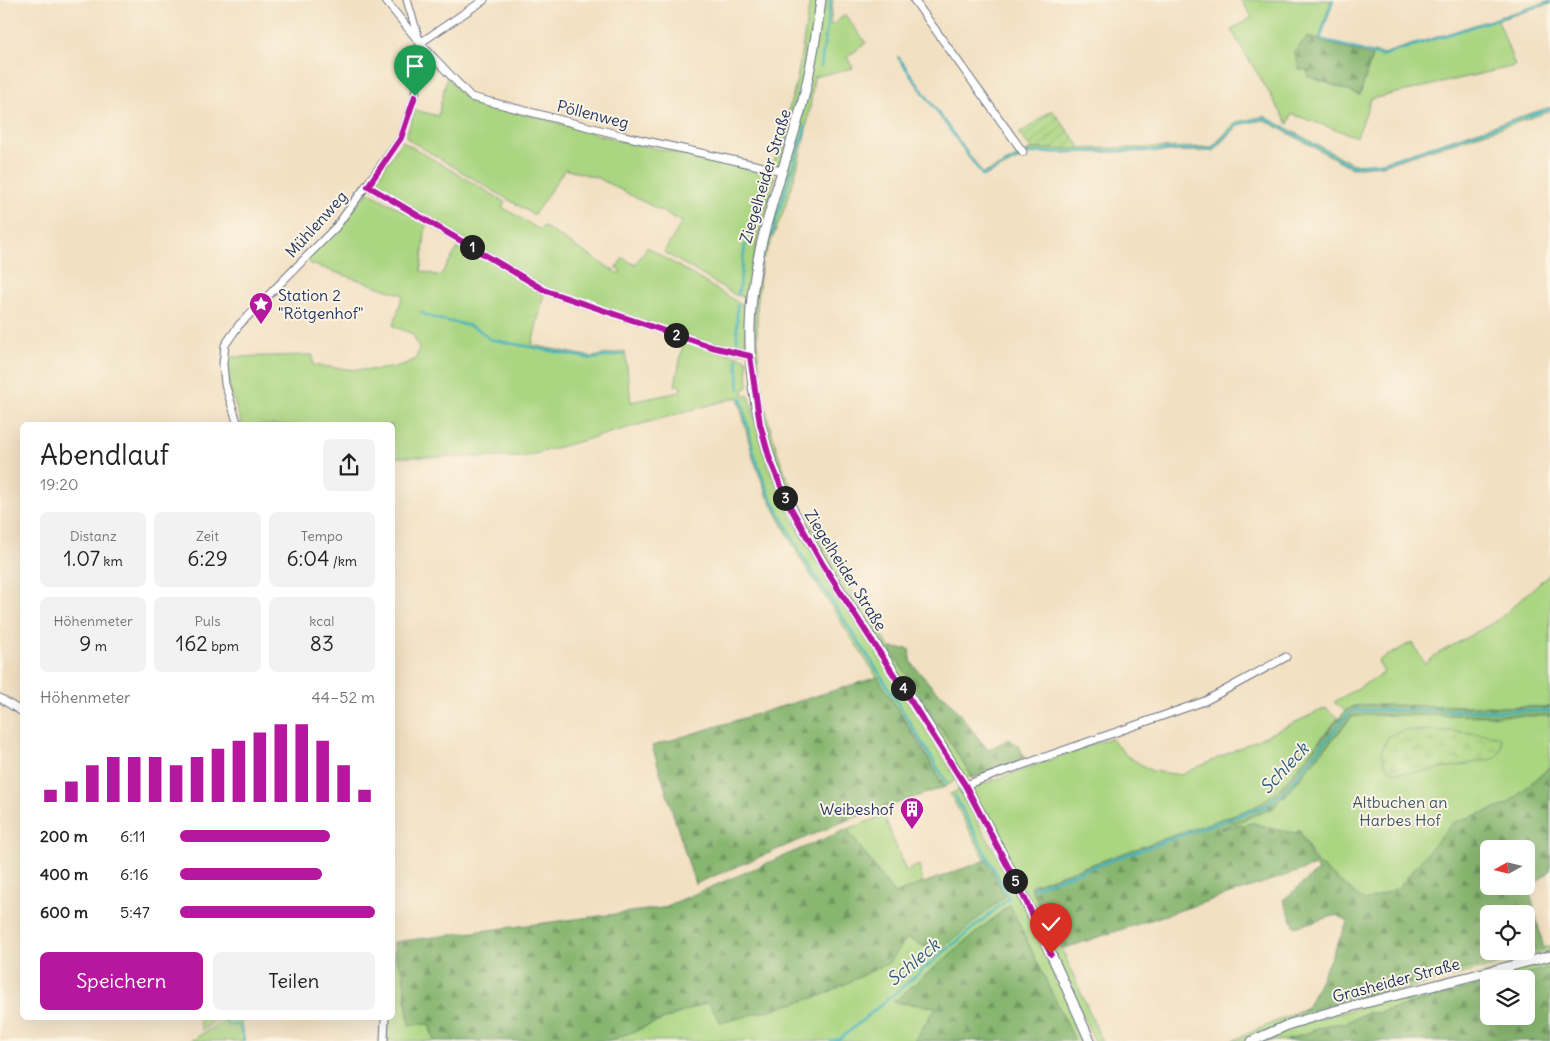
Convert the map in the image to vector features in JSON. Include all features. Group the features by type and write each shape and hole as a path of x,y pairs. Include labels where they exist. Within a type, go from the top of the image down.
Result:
{"street":[{"name":"Pöllenweg","path":"385,0 420,43 471,97 624,136 782,171"},
{"name":"Mühlenweg","path":"237,422 224,384 223,364 225,345 239,325 336,227 368,186 401,138 415,96 420,43 407,0"},
{"path":"420,43 484,0"},
{"name":"Ziegelheider Straße","path":"821,0 808,82 761,238 754,269 750,306 750,356 760,424 770,460 788,503 823,565 965,785 1024,897 1090,1041"},
{"path":"914,0 1023,152"},
{"path":"368,186 546,291 712,347 750,356"},
{"path":"965,785 1205,701 1286,657"},
{"path":"0,698 20,711"},
{"name":"Grasheider Straße","path":"1252,1041 1290,1024 1316,1016 1550,956"},
{"path":"384,1041 385,1020"}],"green space":[{"path":"810,0 818,0 802,83 780,164 773,165 797,80"},
{"path":"824,0 833,0 830,26 845,15 866,43 847,57 853,68 814,77 807,123 796,170 782,216 763,259 761,255"},
{"path":"1241,0 1331,0 1319,40 1307,37 1308,76 1360,95 1373,52 1382,54 1550,1 1550,4 1498,20 1515,66 1371,99 1357,137 1292,114 1288,124 1231,30 1252,17"},
{"path":"1307,37 1372,56 1360,95 1307,76 1309,70 1300,70 1294,52"},
{"path":"897,57 899,57 983,174 1022,154 1024,157 983,177"},
{"path":"447,77 469,102 526,114 621,141 770,172 775,177 757,241 748,298 735,295 664,252 682,222 598,178 565,169 534,215 409,140 406,136 415,110 438,116"},
{"path":"1550,107 1550,111 1528,119 1383,165 1352,168 1264,120 1239,125 1214,151 1032,153 1028,155 1026,152 1031,149 1212,147 1236,122 1264,116 1353,164 1382,162"},
{"path":"1052,110 1082,149 1031,149 1019,134"},
{"path":"402,141 505,202 502,207 540,230 543,226 619,274 621,271 616,268 623,258 635,265 647,247 747,308 746,350 739,352 713,345 550,290 373,185"},
{"path":"368,192 426,223 421,271 440,276 461,243 544,293 532,345 592,357 625,351 631,402 680,392 681,386 675,385 684,340 747,359 748,387 743,390 743,395 749,396 765,456 781,497 795,523 955,777 954,781 945,787 921,745 801,560 767,495 753,458 738,397 524,457 395,457 395,422 241,422 229,383 228,357 313,355 313,365 366,370 391,368 416,359 419,349 413,334 393,326 403,295 311,264 307,260 342,224"},
{"path":"762,263 757,323 761,384 775,443 785,471 804,514 821,542 973,778 962,776 891,664 810,534 777,468 762,421 756,378 754,307 757,280"},
{"path":"1550,573 1550,707 1370,705 1354,706 1345,711 1334,702 1384,673 1378,661 1412,642 1425,664 1439,653 1498,620"},
{"path":"889,648 909,649 912,664 936,691 946,697 988,750 1009,739 1019,746 1026,760 973,778"},
{"path":"878,677 945,787 845,821 695,884 652,746"},
{"path":"1370,705 1550,707 1550,716 1371,715 1351,717 1273,808 1220,829 1253,823 1276,830 1296,833 1299,829 1313,860 1365,901 1398,888 1452,823 1506,805 1550,767 1550,871 1535,884 1535,840 1480,840 1480,895 1530,895 1533,905 1480,905 1480,960 1502,960 1290,1015 1307,1008 1348,921 1337,915 1295,927 1283,900 1318,871 1315,866 1062,949 1030,886 1255,807 1279,790 1345,711 1354,706"},
{"path":"1326,708 1338,718 1279,790 1255,807 1030,886 1062,949 1102,1041 1094,1041 1036,917 973,795 972,788 1111,738 1127,756 1152,771 1181,775"},
{"name":"Altbuchen an Harbes Hof","path":"1550,715 1550,870 1535,857 1535,840 1480,840 1480,895 1482,895 1433,954 1440,975 1293,1014 1309,1006 1350,920 1339,914 1285,899 1320,869 1299,830 1296,833 1276,830 1253,823 1215,830 1275,806 1353,716"},
{"path":"1405,730 1452,731 1497,736 1500,737 1501,746 1499,753 1493,759 1425,771 1400,773 1390,770 1381,751 1388,737"},
{"path":"959,790 1011,879 1087,1041 1075,1041 1009,905 894,1002 937,1007 914,1041 609,1041 708,1002 890,962 907,938 995,903 1005,896 950,794"},
{"path":"884,816 906,871 919,865 923,883 894,894 847,829"},
{"path":"847,829 894,894 986,860 1005,896 937,953 907,938 890,962 821,996 721,1023 708,1002 609,1041 434,1041 429,1024 409,1025 403,971 397,960 395,942 662,908"},
{"path":"1010,905 1075,1041 914,1041 936,1007 893,1002"},
{"path":"1535,913 1544,949 1535,951"},
{"path":"1550,946 1550,951 1535,955 1535,950"},
{"path":"395,948 397,960 403,971 409,1025 429,1024 434,1041 387,1041 388,1020 395,1020"},
{"path":"1550,957 1550,967 1535,972 1535,970 1501,970"},
{"path":"1497,960 1516,960 1329,1009 1290,1021 1244,1041 1232,1041 1290,1015"},
{"path":"1550,967 1550,1041 1285,1041 1328,1025 1346,1023 1366,1013 1377,1013 1480,985 1480,1025 1535,1025 1535,971"},
{"path":"1480,976 1480,985 1377,1013 1366,1013 1346,1023 1328,1025 1285,1041 1258,1041 1283,1030 1328,1016"},
{"path":"199,1020 217,1020 202,1030"},
{"path":"224,1020 242,1020 241,1025 245,1041 191,1041"}],"waterway":[{"path":"821,66 831,0"},
{"path":"1333,0 1320,39 1381,56 1550,2"},
{"path":"899,58 983,176 1022,156"},
{"path":"1028,153 1212,149 1238,124 1265,118 1352,166 1383,163 1550,109"},
{"path":"771,236 806,126"},
{"path":"738,295 745,245"},
{"path":"737,305 737,349"},
{"path":"421,312 438,319 475,328 489,339 592,359 624,354"},
{"path":"737,359 739,389"},
{"path":"741,398 755,457 769,494 804,559 881,676 947,783"},
{"name":"Schleck","path":"1033,888 1265,806 1285,791 1347,715 1356,710 1550,711"},
{"name":"Schleck","path":"831,1041 840,1039 1009,898 955,796"},
{"path":"226,1021 227,1025 239,1025 244,1041"}],"place":[{"name":"Station 2 \"Rötgenhof\"","path":"261,325"},
{"name":"Weibeshof","path":"912,830"}],"route":[{"path":"415,96 401,138 368,186 546,291 712,347 750,356 754,394 770,460 796,520 965,785 1025,899 1051,954"}]}
